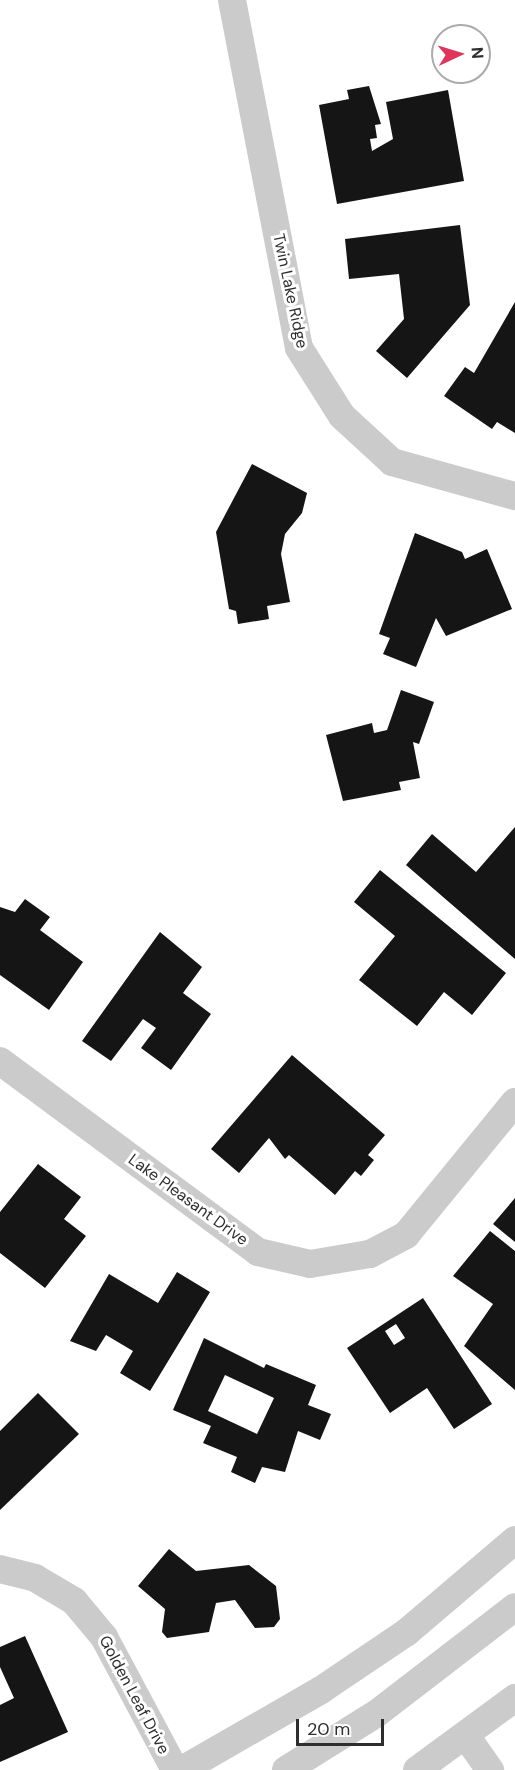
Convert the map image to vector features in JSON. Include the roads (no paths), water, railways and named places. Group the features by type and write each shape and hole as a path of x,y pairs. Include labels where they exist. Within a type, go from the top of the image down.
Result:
{"street":[{"name":"Twin Lake Ridge","path":"232,0 299,348 342,416 392,462 515,496"},
{"name":"Lake Pleasant Drive","path":"0,1061 258,1251 310,1264 370,1254 406,1235 515,1102"},
{"path":"182,1770 321,1690 407,1632 515,1540"},
{"name":"Golden Leaf Drive","path":"0,1569 34,1578 74,1601 105,1637 175,1770"},
{"path":"286,1770 376,1714 515,1607"},
{"path":"417,1770 515,1698"},
{"path":"466,1736 490,1770"}]}
